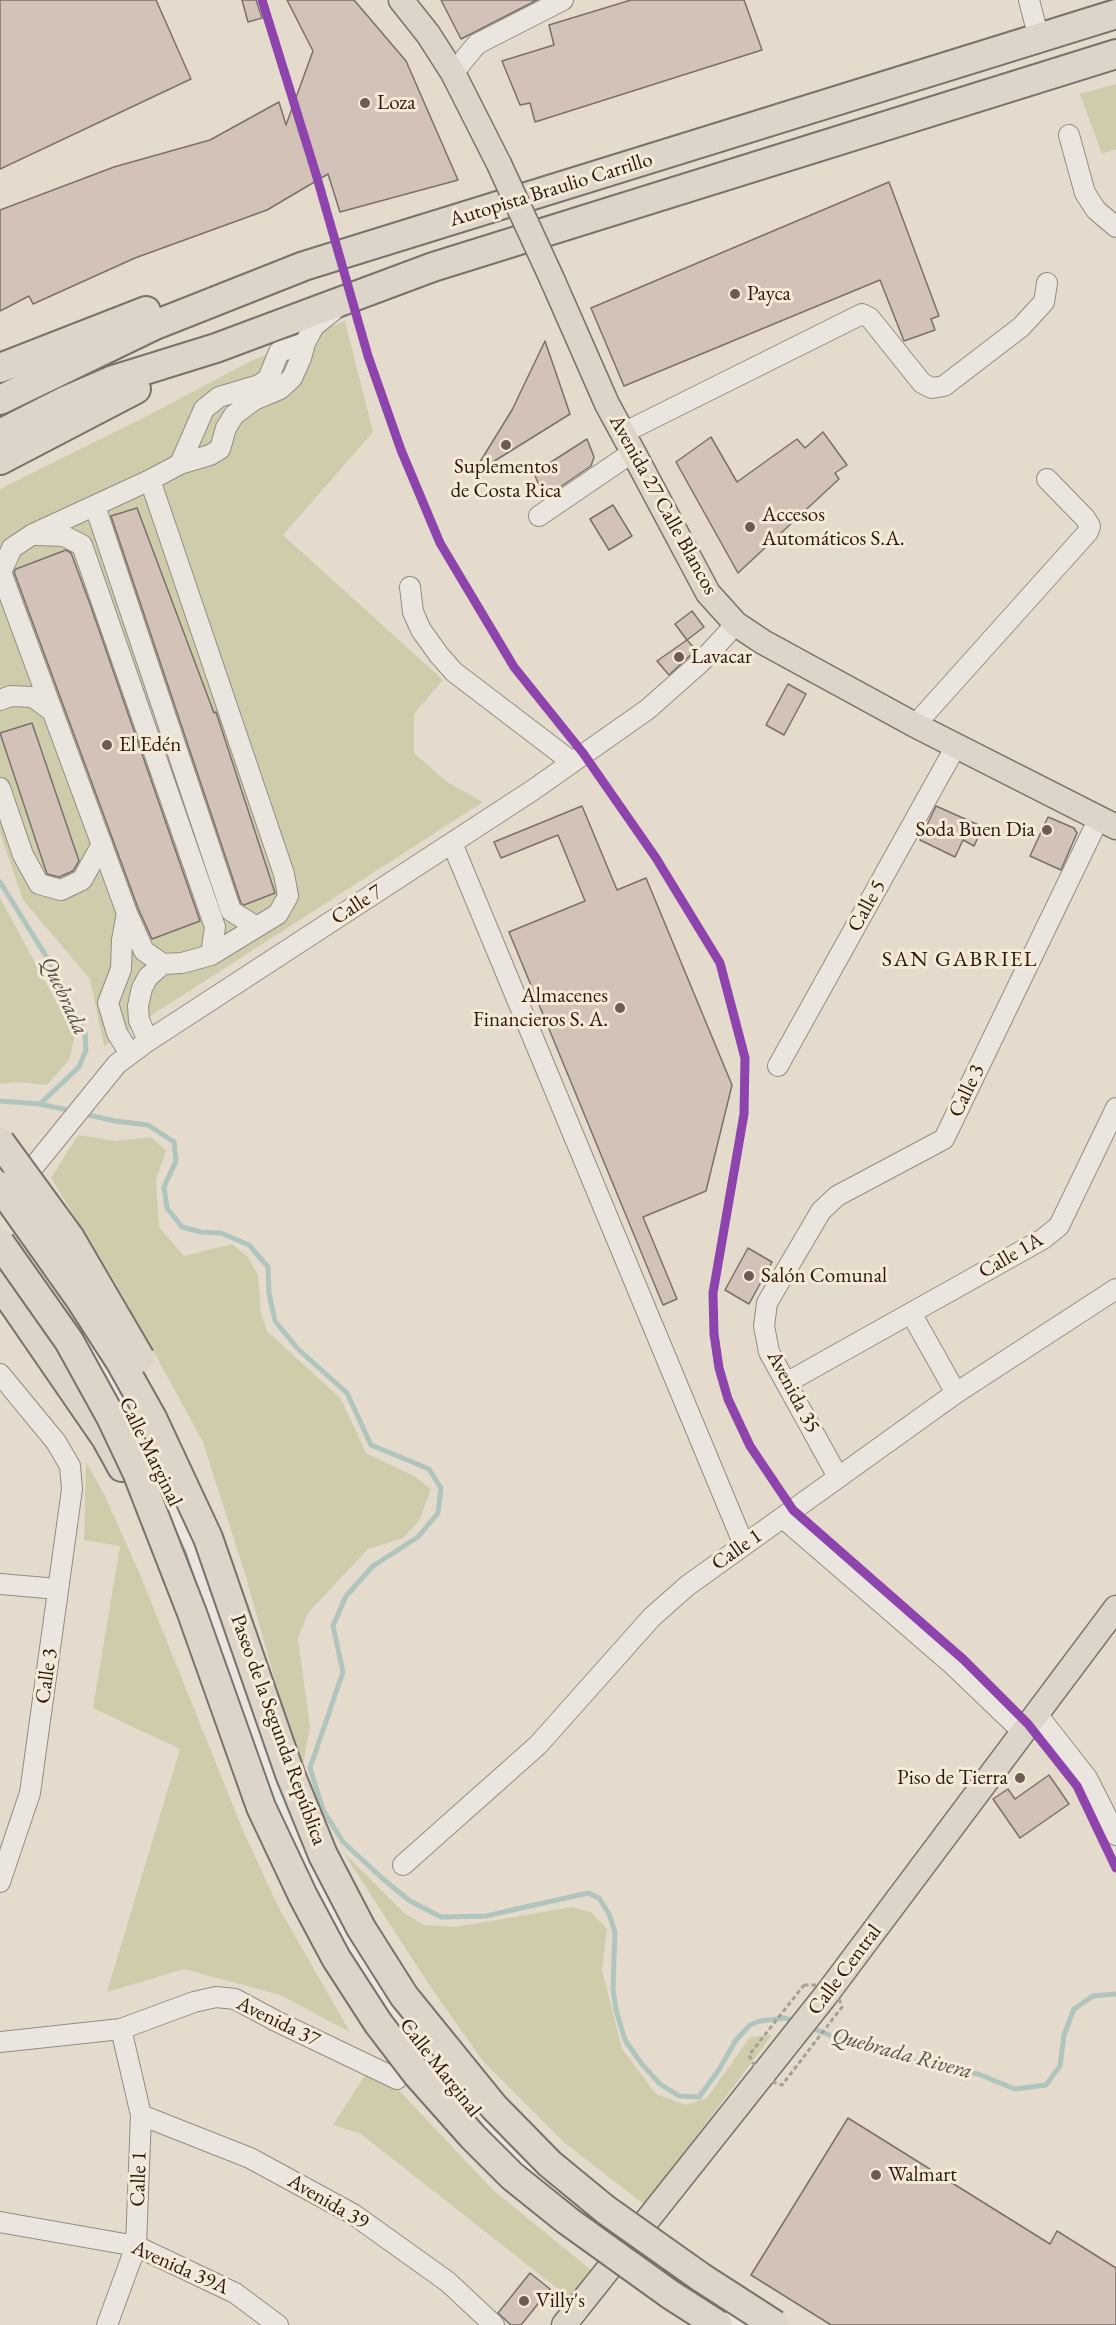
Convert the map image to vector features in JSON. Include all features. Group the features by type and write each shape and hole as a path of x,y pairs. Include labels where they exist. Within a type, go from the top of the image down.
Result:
{"highway":[{"name":"Autopista Braulio Carrillo","path":"0,400 155,325 304,266 1116,14"},
{"name":"Autopista Braulio Carrillo","path":"0,434 113,380 216,348 433,267 1116,54"},
{"path":"0,368 167,303 304,266"},
{"path":"0,460 216,348"},
{"path":"0,1142 70,1238 157,1387 186,1452 208,1538"},
{"name":"Paseo de la Segunda República","path":"0,1186 80,1299 120,1361 152,1418 208,1538 290,1774 323,1855 361,1928 404,1996 494,2107 550,2164 606,2210 702,2278 775,2325"},
{"name":"Paseo de la Segunda República","path":"0,1243 69,1341 111,1417 137,1472 192,1613 261,1807 308,1906 336,1958 378,2023 424,2082 473,2137 512,2176 568,2221 671,2295 718,2325"},
{"path":"0,1284 106,1438 163,1542"}],"main road":[{"name":"Avenida 27 Calle Blancos","path":"401,0 428,34 453,74 499,164 607,404 708,593 736,624 763,642 915,725 1107,823"},
{"name":"Calle Central","path":"564,2325 626,2247 758,2063 826,1995 1116,1608"}],"street":[{"path":"453,74 477,44 563,0"},
{"path":"1029,0 1039,39"},
{"path":"1069,135 1085,193 1096,210 1116,228"},
{"path":"150,480 284,874 288,896 278,914 211,955 182,963 162,964 144,951 127,913 1,572 12,548 33,534 95,507 180,464 220,449 226,428 234,414 254,400 280,389 292,378 314,326 332,311 411,282 433,267"},
{"path":"539,516 628,443 862,314 870,318 922,383 932,387 944,386 1022,327 1044,302 1047,283"},
{"path":"180,464 204,409 219,397 259,385 267,379 279,352 305,343"},
{"path":"216,348 259,346 272,347 279,352"},
{"path":"915,725 1088,532 1090,526 1085,518 1047,479"},
{"path":"95,507 231,911 257,927"},
{"path":"33,534 64,536 82,545 215,927 211,955"},
{"path":"410,587 413,612 421,630 454,672 572,762"},
{"name":"Calle 7","path":"0,1209 106,1077 130,1054 533,790 648,709 702,662 736,624"},
{"path":"0,700 11,696 33,697 53,712"},
{"name":"Calle 5","path":"778,1066 956,746"},
{"path":"0,788 23,855 39,884 61,890 82,880 102,844"},
{"name":"Calle 3","path":"767,1303 821,1211 837,1196 944,1139 1107,823"},
{"path":"452,843 744,1545"},
{"path":"127,913 122,940 121,969 108,1003 117,1033 130,1054"},
{"path":"148,1041 139,1020 138,1006 142,988 148,977 162,964"},
{"name":"Calle 1A","path":"786,1383 1043,1239 1059,1226 1116,1108"},
{"name":"Calle Marginal","path":"0,1209 46,1271 91,1341 121,1393 158,1466 196,1549 252,1719 296,1839 346,1941 383,1995 453,2088 495,2136 578,2211 626,2247 744,2325"},
{"name":"Calle Marginal","path":"0,1227 39,1279 116,1403 190,1566 252,1719"},
{"name":"Calle 1","path":"403,1865 538,1745 652,1617 687,1586 957,1393 1116,1289"},
{"name":"Avenida 35","path":"767,1303 764,1326 769,1352 838,1477"},
{"path":"911,1313 957,1393"},
{"name":"Calle 3","path":"0,1374 56,1442 69,1466 72,1489 30,1793 0,1881"},
{"path":"783,1518 952,1665 1029,1723 1087,1778 1116,1835"},
{"path":"0,1584 58,1589"},
{"name":"Avenida 37","path":"0,2042 121,2029 194,2002 216,1997 235,1999 397,2079"},
{"name":"Calle 1","path":"107,2325 136,2246 141,2115 121,2029"},
{"name":"Avenida 39","path":"141,2115 250,2158 353,2214 448,2282 494,2325"},
{"name":"Avenida 39A","path":"0,2222 136,2246 235,2292 279,2325"}],"path":[{"path":"758,2063 804,1985"}],"shaded area":[{"path":"1116,84 1116,149 1102,154 1080,94"},
{"path":"345,321 373,432 283,535 443,680 414,714 414,753 447,782 483,802 104,1046 90,979 23,900 0,833 0,489 249,362"},
{"path":"0,898 75,1036 69,1060 47,1085 17,1082 0,1084"},
{"path":"78,1135 116,1141 151,1137 166,1151 156,1179 159,1227 184,1256 232,1244 248,1257 258,1275 261,1313 267,1331 341,1399 366,1453 414,1476 431,1489 419,1521 403,1538 368,1549 308,1613 298,1638 310,1727 301,1774 246,1577 203,1442 117,1285 51,1178"},
{"path":"86,1462 104,1494 139,1572 244,1833 279,1908 350,2032 280,1995 184,1969 107,1992 180,1749 93,1708 120,1546 84,1540"},
{"path":"343,1852 404,1913 424,1925 456,1927 572,1907 591,1912 607,1929 602,1970 622,2049 656,2094 686,2105 707,2098 750,2037 772,2035 645,2205 566,2144 483,2061 432,1989"},
{"path":"369,2069 391,2082 493,2190 591,2270 571,2299 361,2134 333,2125"}],"building":[{"path":"0,0 156,0 191,79 0,169"},
{"path":"242,0 256,0 262,18 248,22"},
{"path":"287,0 354,0 406,61 458,180 340,212 328,174 267,210 135,258 33,304 29,296 0,311 0,210 114,167 210,140 279,102 286,125 313,51"},
{"path":"441,0 537,0 461,39"},
{"path":"631,0 744,0 762,50 535,122 530,103 520,105 502,61 554,45 549,25"},
{"name":"Payca","path":"889,182 939,316 931,319 935,330 904,341 880,280 624,386 591,308"},
{"name":"Suplementos de Costa Rica","path":"545,341 570,414 472,475 512,410"},
{"name":"Accesos Automáticos S.A.","path":"823,432 847,465 835,473 839,479 738,573 676,462 711,437 737,482 797,439 805,448"},
{"path":"587,439 594,457 591,466 544,498 534,473"},
{"path":"613,505 632,536 609,550 590,519"},
{"name":"El Edén","path":"137,508 214,713 216,712 275,893 244,905 241,903 111,516"},
{"name":"El Edén","path":"66,550 71,553 90,604 200,921 152,939 138,908 14,572 16,569"},
{"path":"692,611 704,627 687,640 675,624"},
{"name":"Lavacar","path":"687,640 696,650 669,675 657,661"},
{"path":"788,684 806,694 784,735 766,725"},
{"path":"32,723 79,861 73,871 59,877 47,874 0,733"},
{"name":"Almacenes Financieros S. A.","path":"582,806 617,890 646,878 732,1085 706,1191 643,1217 677,1299 663,1305 509,932 585,901 558,835 501,858 494,842"},
{"path":"936,806 983,827 974,846 963,840 955,857 920,840"},
{"path":"1048,817 1074,828 1077,833 1061,870 1030,856"},
{"name":"Salón Comunal","path":"748,1248 772,1262 749,1304 725,1290"},
{"path":"1049,1775 1069,1804 1020,1838 993,1799 1008,1789 1015,1799"},
{"name":"Walmart","path":"848,2118 1050,2244 1057,2231 1116,2268 1116,2325 831,2325 751,2275"},
{"name":"Villy's","path":"530,2273 550,2289 521,2325 511,2325 498,2313"}],"waterway":[{"name":"Quebrada","path":"0,882 46,956 58,984 85,1032 86,1050 79,1067 40,1104"},
{"name":"Quebrada","path":"0,1101 40,1104 72,1111"},
{"name":"Quebrada Rivera","path":"84,1114 148,1125 174,1142 176,1161 164,1187 167,1208 182,1227 201,1232 221,1233 249,1245 268,1267 269,1293 275,1321 298,1349 347,1393 371,1445 429,1469 441,1488 438,1513 418,1537 373,1566 346,1596 333,1626 343,1672 310,1768 323,1810 343,1842 410,1901 441,1917 486,1916 588,1893 599,1898 609,1914 615,1932 613,1988 616,2010 625,2040 660,2084 679,2096 699,2097 736,2040 750,2025 760,2021 785,2018 797,2022"},
{"name":"Quebrada Rivera","path":"809,2027 857,2046 925,2065 978,2074 1015,2089 1046,2085 1060,2066 1064,2035 1074,2009 1093,1996 1116,1994"}],"transit line":[{"path":"262,0 316,174 368,356 401,450 440,543 514,667 583,753 656,858 720,963 745,1058 744,1114 713,1293 714,1334 719,1368 728,1399 750,1446 793,1510 964,1660 1028,1724 1077,1786 1116,1868"}],"place":[{"name":"Loza","path":"365,103"},
{"name":"Payca","path":"735,294"},
{"name":"Suplementos de Costa Rica","path":"506,445"},
{"name":"Accesos Automáticos S.A.","path":"750,527"},
{"name":"Lavacar","path":"679,657"},
{"name":"El Edén","path":"107,745"},
{"name":"Soda Buen Dia","path":"1047,830"},
{"name":"Almacenes Financieros S. A.","path":"620,1008"},
{"name":"Salón Comunal","path":"749,1276"},
{"name":"Piso de Tierra","path":"1020,1778"},
{"name":"Walmart","path":"876,2175"},
{"name":"Villy's","path":"524,2301"}],"district":[{"name":"SAN GABRIEL","path":"960,960"}]}
